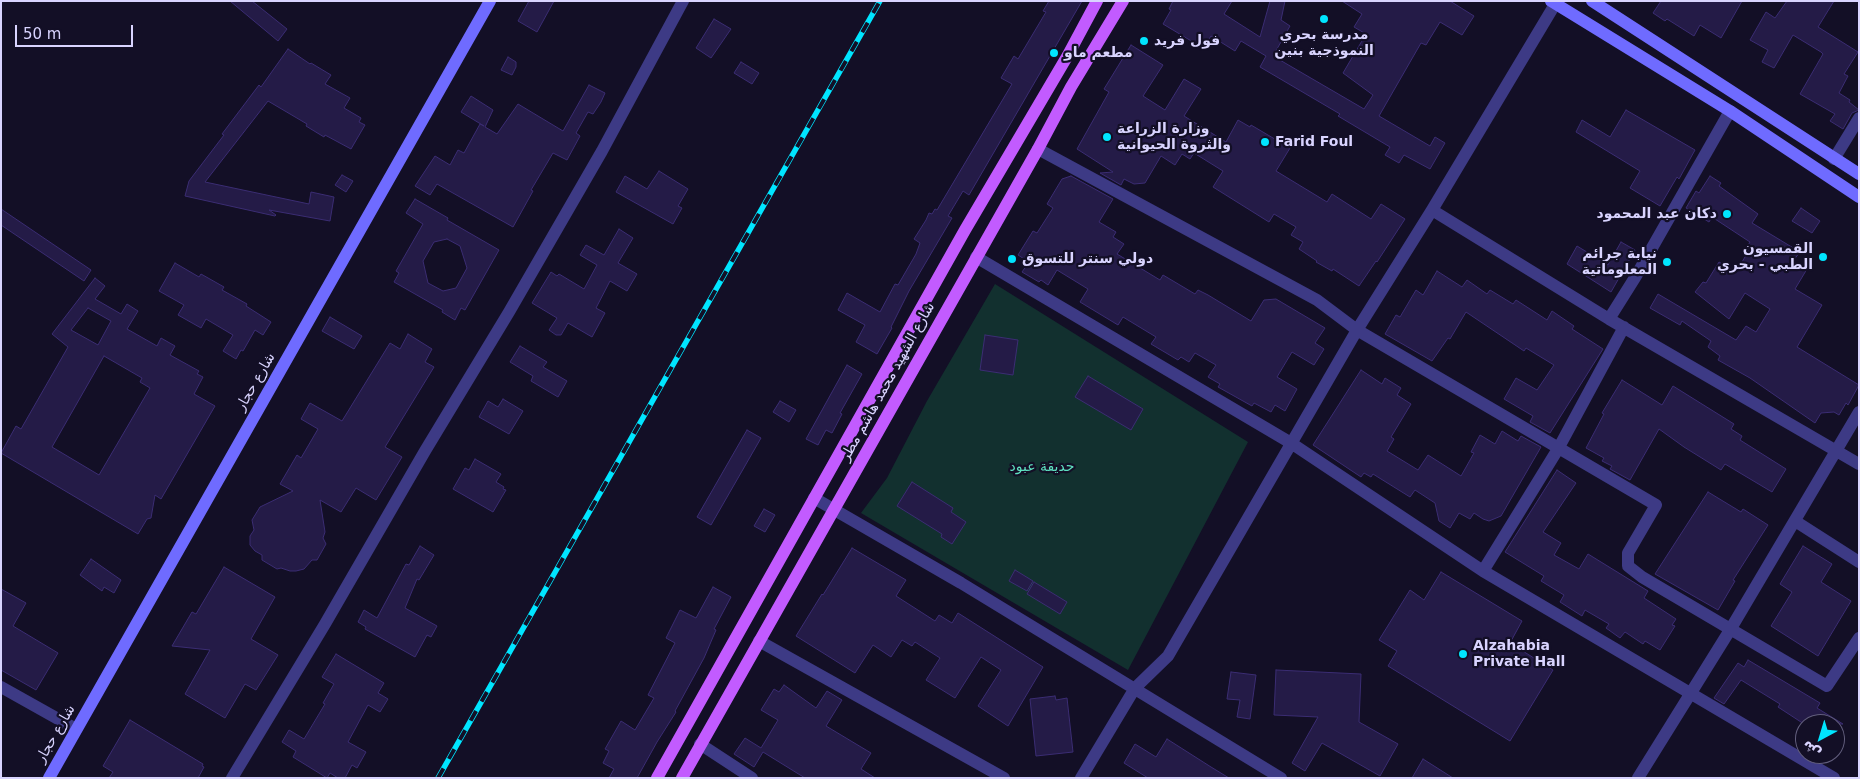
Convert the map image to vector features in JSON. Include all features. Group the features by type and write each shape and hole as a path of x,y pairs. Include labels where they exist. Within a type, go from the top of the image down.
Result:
{"main road":[{"name":"شارع الشهيد محمد هاشم مطر","path":"657,778 1097,1"},
{"name":"شارع الشهيد محمد هاشم مطر","path":"682,778 1038,149 1071,87 1123,1"}],"street":[{"name":"شارع حجار","path":"49,778 490,1"},
{"path":"232,778 514,304 602,151 684,1"},
{"path":"1592,1 1859,174"},
{"path":"1081,778 1135,688 1168,656 1356,330 1432,210 1554,2 1730,111 1859,197"},
{"path":"1609,319 1636,276 1730,111"},
{"path":"1834,159 1859,118"},
{"path":"1038,149 1317,300 1356,330 1656,505 1628,553 1628,566 1642,577 1730,630 1826,686 1859,638"},
{"path":"1432,210 1609,319 1859,464"},
{"path":"976,257 1291,443 1483,571 1834,778"},
{"path":"1483,571 1558,449 1624,327"},
{"path":"1638,778 1730,630 1859,412"},
{"path":"814,498 961,583 1280,778"},
{"path":"1795,521 1859,562"},
{"path":"759,641 1004,778"},
{"path":"1,688 76,730"},
{"path":"700,744 752,778"}],"green space":[{"name":"حديقة عبود","path":"995,284 1248,442 1128,670 861,513 887,478 927,401"}],"building":[{"path":"230,1 252,1 287,29 278,41"},
{"path":"529,1 554,1 537,32 518,21"},
{"path":"1049,1 1082,1 969,195 963,191 948,216 952,218 909,291 892,328 877,354 856,342 865,325 838,310 847,293 880,312 895,284 898,285 916,254 920,243 914,239 929,213 932,214 935,209 937,210 1012,84 1001,78 1014,56 1018,59 1046,12 1043,11"},
{"path":"1173,1 1232,1 1224,14 1260,37 1270,1 1285,1 1281,20 1290,26 1273,56 1364,109 1373,95 1343,73 1366,34 1354,27 1362,14 1342,1 1450,1 1474,16 1462,35 1440,22 1426,45 1421,43 1379,116 1430,146 1435,137 1445,143 1430,169 1404,155 1399,163 1385,155 1390,147 1338,116 1340,114 1260,67 1266,56 1241,41 1235,51 1211,36 1203,48 1163,24 1171,10 1169,9"},
{"path":"1661,1 1742,1 1721,38 1700,25 1694,36 1667,19 1665,21 1653,13"},
{"path":"1787,1 1834,1 1818,27 1858,52 1844,74 1848,76 1839,93 1850,100 1849,102 1859,110 1852,113 1843,129 1830,121 1835,114 1800,94 1823,54 1821,52 1793,35 1774,68 1762,62 1768,50 1750,40 1766,12 1775,18"},
{"path":"714,19 731,29 711,58 696,48"},
{"path":"1131,45 1163,65 1143,96 1165,110 1184,79 1201,89 1184,116 1226,142 1238,120 1250,127 1251,125 1290,148 1276,171 1327,202 1332,194 1371,219 1381,204 1405,219 1359,286 1333,269 1332,271 1316,262 1299,249 1303,242 1291,235 1296,227 1274,214 1269,222 1213,187 1223,171 1194,153 1190,159 1182,154 1175,165 1161,156 1145,183 1134,184 1124,179 1121,185 1100,173 1113,172 1077,149 1109,92 1104,89"},
{"path":"288,49 331,75 325,84 350,98 344,108 361,118 359,122 365,125 351,149 325,135 324,137 306,126 307,124 268,101 205,182 309,204 311,192 334,197 330,221 269,210 275,216 185,196 189,181 224,135 222,134 259,85 261,87"},
{"path":"508,57 516,62 512,75 501,70"},
{"path":"741,62 759,73 752,84 734,73"},
{"path":"589,85 605,93 601,102 593,114 588,112 576,133 580,136 567,160 553,153 531,190 533,191 513,227 437,184 430,195 415,186 435,156 450,165 458,150 464,153 480,124 484,126 461,112 471,96 493,110 485,127 497,134 518,104 563,131"},
{"path":"1626,110 1695,150 1679,179 1677,177 1660,206 1630,188 1640,171 1576,132 1582,120 1610,137"},
{"path":"659,171 688,189 678,206 682,208 673,224 616,192 625,176 647,189"},
{"path":"342,175 353,181 346,192 335,185"},
{"path":"1071,176 1113,199 1099,222 1116,232 1113,237 1124,244 1117,254 1160,280 1163,275 1195,294 1198,290 1251,321 1264,300 1276,299 1325,328 1315,343 1324,349 1314,365 1292,352 1277,377 1297,389 1285,411 1275,405 1271,412 1254,403 1252,406 1218,387 1220,384 1208,377 1216,365 1195,353 1189,362 1181,357 1178,360 1151,344 1156,337 1123,317 1118,325 1080,302 1088,289 1057,270 1048,285 1022,272 1029,262 1018,255 1033,231 1037,233 1053,208 1047,204 1062,179"},
{"path":"1710,176 1721,183 1719,186 1758,214 1752,223 1800,252 1793,261 1807,269 1795,289 1822,305 1797,347 1859,385 1848,405 1846,403 1839,415 1834,412 1821,413 1815,423 1750,378 1718,360 1720,356 1708,347 1711,341 1682,321 1680,325 1650,308 1658,294 1736,340 1746,326 1756,332 1770,309 1745,293 1729,319 1695,292 1703,282 1706,283 1719,262 1736,272 1751,247 1748,245 1750,242 1712,217 1709,222 1686,208 1696,191 1699,193"},
{"path":"415,199 499,250 465,310 461,308 455,320 442,312 443,310 394,282 399,273 396,271 423,224 406,213","holes":["447,239 460,246 467,268 456,288 443,291 428,283 423,261 434,242"]},
{"path":"1801,208 1820,221 1812,233 1792,221"},
{"path":"1,209 91,270 84,281 1,225"},
{"path":"619,229 633,238 618,263 637,274 627,291 610,281 596,308 605,313 592,337 568,323 561,335 556,335 549,330 557,318 532,303 551,272 557,276 559,274 584,289 597,265 580,255 586,245 604,255"},
{"path":"1621,242 1635,250 1611,292 1567,264 1577,246 1608,265"},
{"path":"175,263 199,277 201,274 224,287 222,290 247,304 246,306 271,322 263,335 255,330 236,359 223,351 233,335 206,319 201,328 178,315 184,305 159,291"},
{"path":"1437,271 1462,287 1467,280 1487,294 1490,290 1513,304 1516,300 1547,320 1552,311 1574,326 1572,329 1603,349 1550,433 1530,422 1533,416 1504,399 1516,378 1537,390 1554,365 1526,348 1524,351 1466,312 1450,339 1448,338 1432,361 1385,334 1396,315 1400,317 1416,290 1423,295"},
{"path":"95,278 105,286 95,299 121,314 127,304 138,311 127,329 157,346 161,338 175,346 170,355 199,371 197,374 203,377 194,394 215,406 161,499 155,495 151,518 147,519 138,534 1,453 16,426 21,429 68,347 52,334","holes":["88,308 111,321 98,345 71,330","104,356 142,378 140,382 150,388 99,475 52,447"]},
{"path":"330,317 362,336 354,349 322,331"},
{"path":"408,334 432,349 425,362 434,367 385,447 402,457 376,500 356,488 341,512 320,500 325,532 323,538 326,544 317,560 312,560 304,569 290,571 281,568 277,569 262,560 262,555 250,545 250,536 254,530 252,520 260,507 293,491 280,484 297,455 301,458 318,429 301,419 310,403 342,421 390,343 400,349"},
{"path":"985,335 1018,340 1013,375 980,370"},
{"path":"520,346 547,362 543,367 567,381 558,397 531,381 533,376 510,362"},
{"path":"847,365 862,374 840,413 842,414 832,433 826,430 818,445 806,439"},
{"path":"1361,370 1382,384 1385,378 1401,388 1397,395 1411,404 1391,437 1394,439 1387,451 1418,470 1428,455 1461,476 1474,453 1471,452 1480,435 1495,444 1502,431 1518,441 1521,436 1541,447 1501,516 1489,521 1474,513 1470,519 1459,513 1450,528 1439,521 1435,503 1415,490 1410,497 1373,474 1371,477 1364,473 1361,477 1313,445"},
{"path":"1088,376 1143,409 1131,430 1075,397"},
{"path":"1622,380 1662,405 1673,386 1734,424 1731,429 1742,436 1740,440 1786,469 1772,492 1725,464 1721,470 1659,429 1630,480 1610,469 1612,466 1602,461 1604,458 1586,448 1604,414 1602,413"},
{"path":"503,399 523,411 509,434 479,417 488,401 498,407"},
{"path":"780,401 796,410 789,422 773,412"},
{"path":"747,430 761,438 711,525 697,517"},
{"path":"475,459 501,474 496,482 506,490 493,512 453,489 465,468 469,470"},
{"path":"1557,470 1576,483 1543,532 1561,543 1554,555 1579,569 1588,554 1648,591 1644,598 1676,619 1672,625 1675,626 1660,650 1645,641 1643,644 1625,632 1620,638 1606,628 1609,624 1585,610 1582,616 1560,602 1564,595 1541,581 1544,576 1505,552"},
{"path":"912,482 953,508 951,512 966,522 952,544 941,537 942,534 897,506"},
{"path":"1708,492 1741,512 1743,509 1768,525 1733,580 1735,581 1718,610 1655,574"},
{"path":"764,509 775,515 765,532 754,526"},
{"path":"420,546 434,555 419,580 417,579 405,608 437,626 431,637 427,635 415,657 365,629 366,627 358,622 364,610 377,618 406,564 409,565"},
{"path":"1803,546 1832,564 1821,582 1851,601 1818,656 1771,626 1792,592 1780,584"},
{"path":"852,548 906,580 896,596 935,621 939,615 952,623 958,613 1043,667 1008,726 978,706 1001,670 981,657 955,698 926,680 940,658 915,642 912,646 902,640 891,657 873,645 855,673 796,636"},
{"path":"91,559 121,580 114,593 104,587 102,591 80,575"},
{"path":"224,567 275,597 251,639 278,655 256,690 245,684 225,718 185,694 210,650 172,646 192,612 196,614"},
{"path":"1015,570 1033,581 1027,591 1009,581"},
{"path":"1441,572 1522,621 1510,643 1553,670 1510,741 1388,666 1397,651 1379,640 1410,590 1424,600"},
{"path":"1034,582 1067,602 1060,614 1027,594"},
{"path":"713,587 731,597 714,629 716,630 704,658 676,712 637,778 609,778 614,769 603,763 609,751 605,749 621,721 635,730 654,698 648,695 675,643 666,638 680,610 696,618"},
{"path":"1,589 26,603 13,626 58,653 36,690 1,670"},
{"path":"336,654 384,683 378,693 388,699 380,712 368,705 348,742 366,752 357,768 352,765 345,778 338,778 330,773 327,778 293,757 296,751 282,742 289,730 304,739 325,704 323,703 334,684 322,677"},
{"path":"1748,660 1820,703 1817,708 1827,714 1795,714 1795,718 1778,707 1780,704 1741,680 1724,704 1714,698 1738,663 1744,667"},
{"path":"1276,670 1361,674 1359,722 1398,744 1380,776 1322,743 1305,771 1292,763 1318,717 1274,715"},
{"path":"1231,672 1256,675 1250,719 1237,717 1240,700 1227,699"},
{"path":"784,685 816,708 827,691 842,700 826,726 871,753 861,769 875,778 805,778 763,752 754,767 734,754 745,738 761,748 778,720 761,710 774,689 779,692"},
{"path":"1055,696 1056,700 1067,698 1073,752 1036,756 1030,699"},
{"path":"130,720 203,764 202,766 204,767 198,778 109,778 113,772 103,766"},
{"path":"1167,739 1229,778 1148,778 1124,763 1135,744 1156,757"},
{"path":"1423,759 1453,778 1412,778"}],"railway":[{"path":"438,778 880,1"}],"place":[{"name":"مدرسة بحري النموذجية بنين","path":"1324,19"},
{"name":"فول فريد","path":"1144,41"},
{"name":"مطعم ماو","path":"1054,53"},
{"name":"وزارة الزراعة والثروة الحيوانية","path":"1107,137"},
{"name":"Farid Foul","path":"1265,142"},
{"name":"دكان عبد المحمود","path":"1727,214"},
{"name":"القمسيون الطبي - بحري","path":"1823,257"},
{"name":"دولي سنتر للتسوق","path":"1012,259"},
{"name":"نيابة جرائم المعلوماتية","path":"1667,262"},
{"name":"Alzahabia Private Hall","path":"1463,654"}]}
